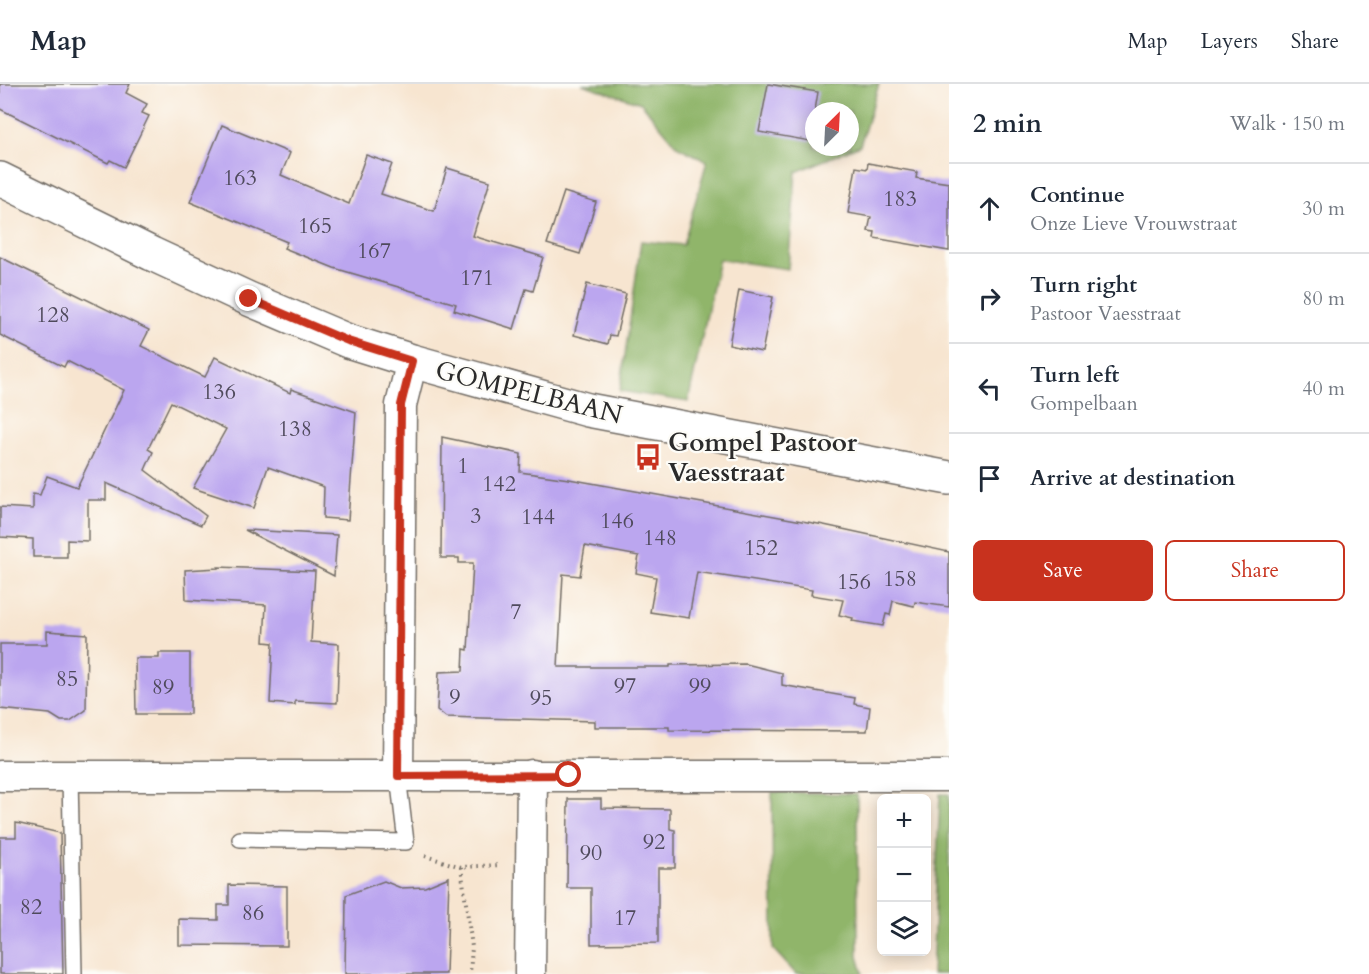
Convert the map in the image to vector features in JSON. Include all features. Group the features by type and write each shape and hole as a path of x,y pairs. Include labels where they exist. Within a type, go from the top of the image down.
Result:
{"street":[{"name":"GOMPELBAAN","path":"0,179 152,254 348,341 588,410 949,478"},
{"path":"398,776 401,405 412,361"},
{"path":"530,974 532,775"},
{"path":"0,776 949,777"}],"lane":[{"path":"70,776 74,974"},
{"path":"240,839 406,842 398,776"}],"path":[{"path":"406,842 428,858 461,867 531,863"},
{"path":"461,867 472,947 470,974"}],"green space":[{"path":"582,84 879,84 859,145 859,102 805,102 805,156 834,156 796,172 788,269 719,259 688,402 620,391 641,241 683,245 707,161 678,147 641,103"},
{"path":"772,792 857,794 858,956 863,974 796,974 773,949"},
{"path":"940,794 949,794 949,974 932,974"}],"building":[{"path":"0,84 130,84 126,93 147,104 142,113 149,116 124,167 110,160 108,163 0,109"},
{"path":"768,84 818,92 816,102 805,102 805,140 759,132"},
{"path":"222,125 290,153 281,175 349,204 366,155 392,164 381,194 434,211 447,168 490,181 473,236 543,257 533,291 526,289 514,329 454,310 456,304 334,268 284,248 287,242 190,202"},
{"path":"868,163 917,172 916,178 949,183 949,251 874,238 875,232 868,231 871,217 848,213 856,167 867,169"},
{"path":"564,192 596,202 580,254 547,244"},
{"path":"0,257 149,330 141,346 205,377 215,357 290,393 291,389 356,412 348,520 323,518 324,487 268,467 254,508 193,488 226,429 171,402 148,449 153,452 145,470 206,516 201,525 106,483 106,500 88,500 88,541 67,540 67,557 33,557 33,539 0,537 0,507 33,509 33,494 40,495 47,476 77,487 124,390 67,361 64,367 0,335"},
{"path":"587,284 626,294 616,336 610,335 608,344 574,335"},
{"path":"739,290 773,297 762,352 729,345"},
{"path":"442,437 521,454 520,472 824,525 949,552 949,607 915,602 914,606 893,601 890,615 886,614 883,626 852,621 853,618 839,615 843,600 811,595 812,590 697,572 689,618 650,612 656,577 636,573 639,556 585,546 580,576 563,574 558,667 746,664 782,673 782,685 855,698 854,704 870,707 867,731 669,730 669,727 595,727 595,721 446,717 437,710 439,672 463,671 464,649 468,650 473,563 459,563 459,558 441,558"},
{"path":"245,530 337,535 334,576"},
{"path":"218,567 315,571 311,642 339,644 337,703 295,701 295,705 270,703 273,643 264,642 266,605 186,600 185,570"},
{"path":"47,631 87,634 86,710 70,721 61,721 50,714 0,709 0,644 47,644"},
{"path":"159,653 190,653 190,714 136,714 135,658 159,658"},
{"path":"568,799 601,799 601,808 670,809 670,829 675,830 675,868 658,868 658,943 591,944 591,888 567,888"},
{"path":"16,823 60,833 63,974 0,974 0,837 16,837"},
{"path":"449,877 446,974 345,974 346,895 384,881 401,888 425,887"},
{"path":"229,885 287,886 287,946 179,945 179,919 218,920 218,905 229,905"}],"place":[{"name":"Gompel Pastoor Vaesstraat","path":"648,457"}],"route":[{"path":"249,299 348,341 412,361 401,405 398,776 569,775"}]}
